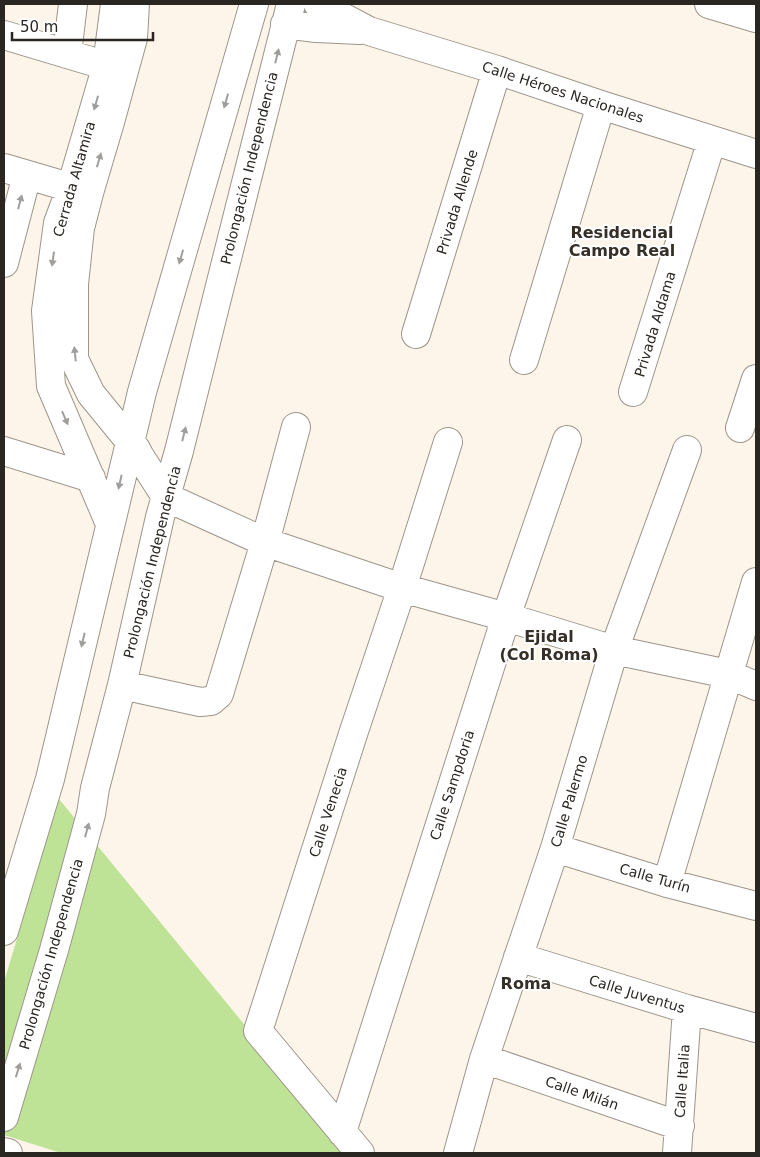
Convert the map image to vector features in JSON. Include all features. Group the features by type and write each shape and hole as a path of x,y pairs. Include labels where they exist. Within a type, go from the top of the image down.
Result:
{"street":[{"path":"67,54 73,4"},
{"name":"Cerrada Altamira","path":"115,4 115,68"},
{"name":"Cerrada Altamira","path":"135,4 133,38 115,68 80,190 80,228 74,284 74,359 91,394 130,440 166,497"},
{"path":"4,929 50,779 142,392 254,4"},
{"name":"Calle Héroes Nacionales","path":"318,4 369,31 497,70 756,154"},
{"path":"709,4 756,18"},
{"name":"Calle Héroes Nacionales","path":"288,14 316,28 369,31"},
{"name":"Prolongación Independencia","path":"4,1117 54,950 91,814 95,788 122,685 160,517 180,451 288,14"},
{"path":"4,36 115,68"},
{"name":"Privada Allende","path":"416,334 497,70"},
{"path":"524,360 601,105"},
{"name":"Privada Aldama","path":"633,392 712,140"},
{"path":"4,263 15,172 80,190"},
{"name":"Cerrada Altamira","path":"80,190 58,224 46,311 51,386 110,524"},
{"path":"740,428 756,379"},
{"path":"122,685 200,702 211,701 219,694 265,542 296,427"},
{"name":"Calle Sampdoria","path":"342,1132 506,618 567,440"},
{"name":"Calle Venecia","path":"360,1153 258,1031 448,442"},
{"name":"Calle Palermo","path":"458,1153 484,1059 555,848 614,650 687,450"},
{"path":"4,451 91,478"},
{"path":"166,497 265,542 402,588 614,650 728,674 756,686"},
{"path":"667,883 756,582"},
{"name":"Calle Turín","path":"555,848 667,883 756,906"},
{"name":"Calle Juventus","path":"518,957 687,1009 756,1028"},
{"name":"Calle Italia","path":"677,1153 687,1009"},
{"name":"Calle Milán","path":"484,1059 680,1126"},
{"path":"4,1152 8,1153"}],"green space":[{"path":"59,799 350,1153 61,1153 4,1135 4,982"}],"district":[{"name":"Residencial Campo Real","path":"622,241"},
{"name":"Ejidal (Col Roma)","path":"549,645"},
{"name":"Roma","path":"526,983"}]}
